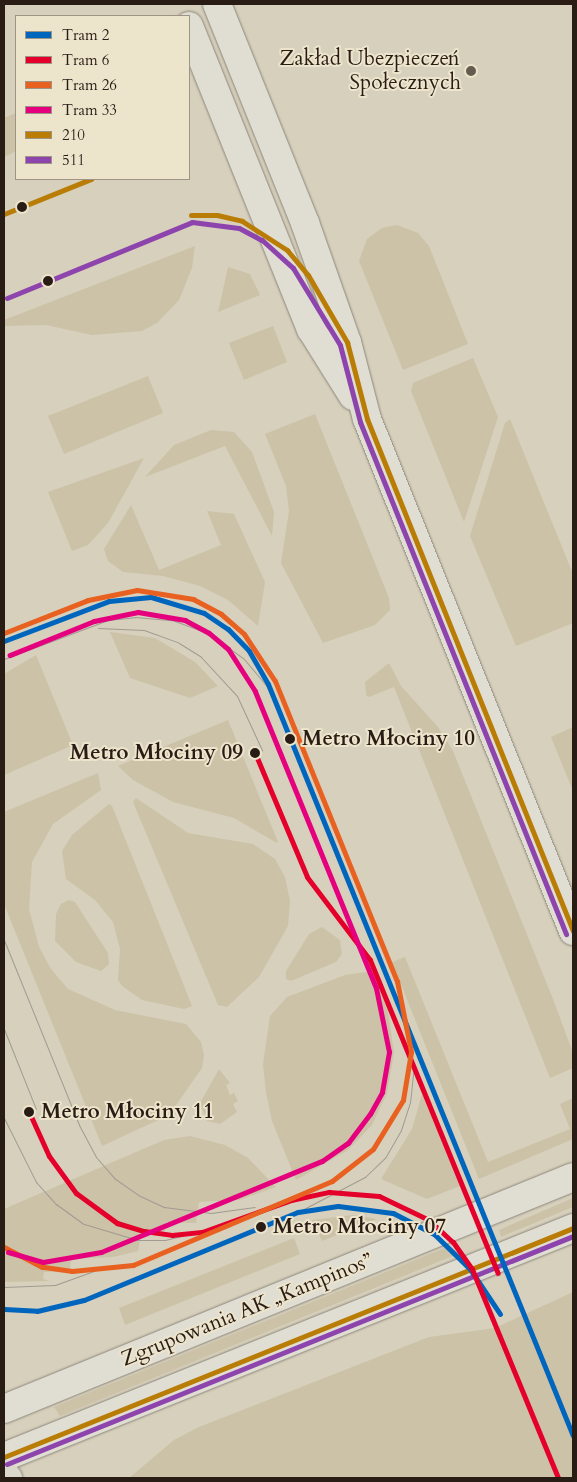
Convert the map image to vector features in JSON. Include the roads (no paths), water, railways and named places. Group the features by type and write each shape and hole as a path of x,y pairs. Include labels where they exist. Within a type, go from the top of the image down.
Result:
{"main road":[{"path":"4,1474 8,1478"}],"street":[{"path":"217,4 306,223 347,342 367,419 573,931"},
{"path":"190,28 311,329 367,419"},
{"name":"Zgrupowania AK „Kampinos”","path":"4,1409 573,1177"},
{"path":"4,1456 573,1228"}],"tram line":[{"name":"26","path":"4,633 88,600 137,590 193,599 221,614 244,634 275,681 397,981 411,1052 403,1100 373,1149 332,1181 133,1265 72,1271 42,1267 4,1247"},
{"name":"2","path":"4,641 109,601 151,597 204,613 228,629 249,651 268,684 573,1436"},
{"name":"33","path":"8,1252 43,1262 101,1252 322,1161 348,1143 370,1114 382,1092 389,1052 376,988 255,691 228,649 209,633 185,620 138,612 94,621 10,655"},
{"path":"4,659 108,620 135,617 172,620 210,634 244,659 266,685 282,718"},
{"path":"98,628 144,630 179,643 201,657 237,696 262,750"},
{"name":"6","path":"255,753 307,877 370,960 498,1273"},
{"path":"4,940 79,1125 96,1157 114,1178 138,1195 164,1207 211,1213 255,1207"},
{"path":"298,1212 365,1177 385,1158 401,1130 410,1103 414,1067 400,1011"},
{"path":"4,1029 36,1109"},
{"name":"6","path":"29,1112 49,1156 76,1193 117,1223 144,1231 172,1235 202,1232 291,1200 329,1192 379,1196 429,1220 453,1242 472,1269 558,1478"},
{"path":"4,1118 36,1182 56,1204 84,1224 138,1240 165,1240 194,1233"},
{"name":"2","path":"4,1309 37,1311 84,1300 298,1212 338,1206 393,1213 434,1234 470,1269 500,1314"},
{"path":"4,1287 55,1285 105,1267"}],"place":[{"name":"Zakład Ubezpieczeń Społecznych","path":"471,71"},
{"name":"Metro Młociny 10","path":"290,739"},
{"name":"Metro Młociny 09","path":"255,753"},
{"name":"Metro Młociny 11","path":"29,1112"},
{"name":"Metro Młociny 07","path":"261,1227"}]}
